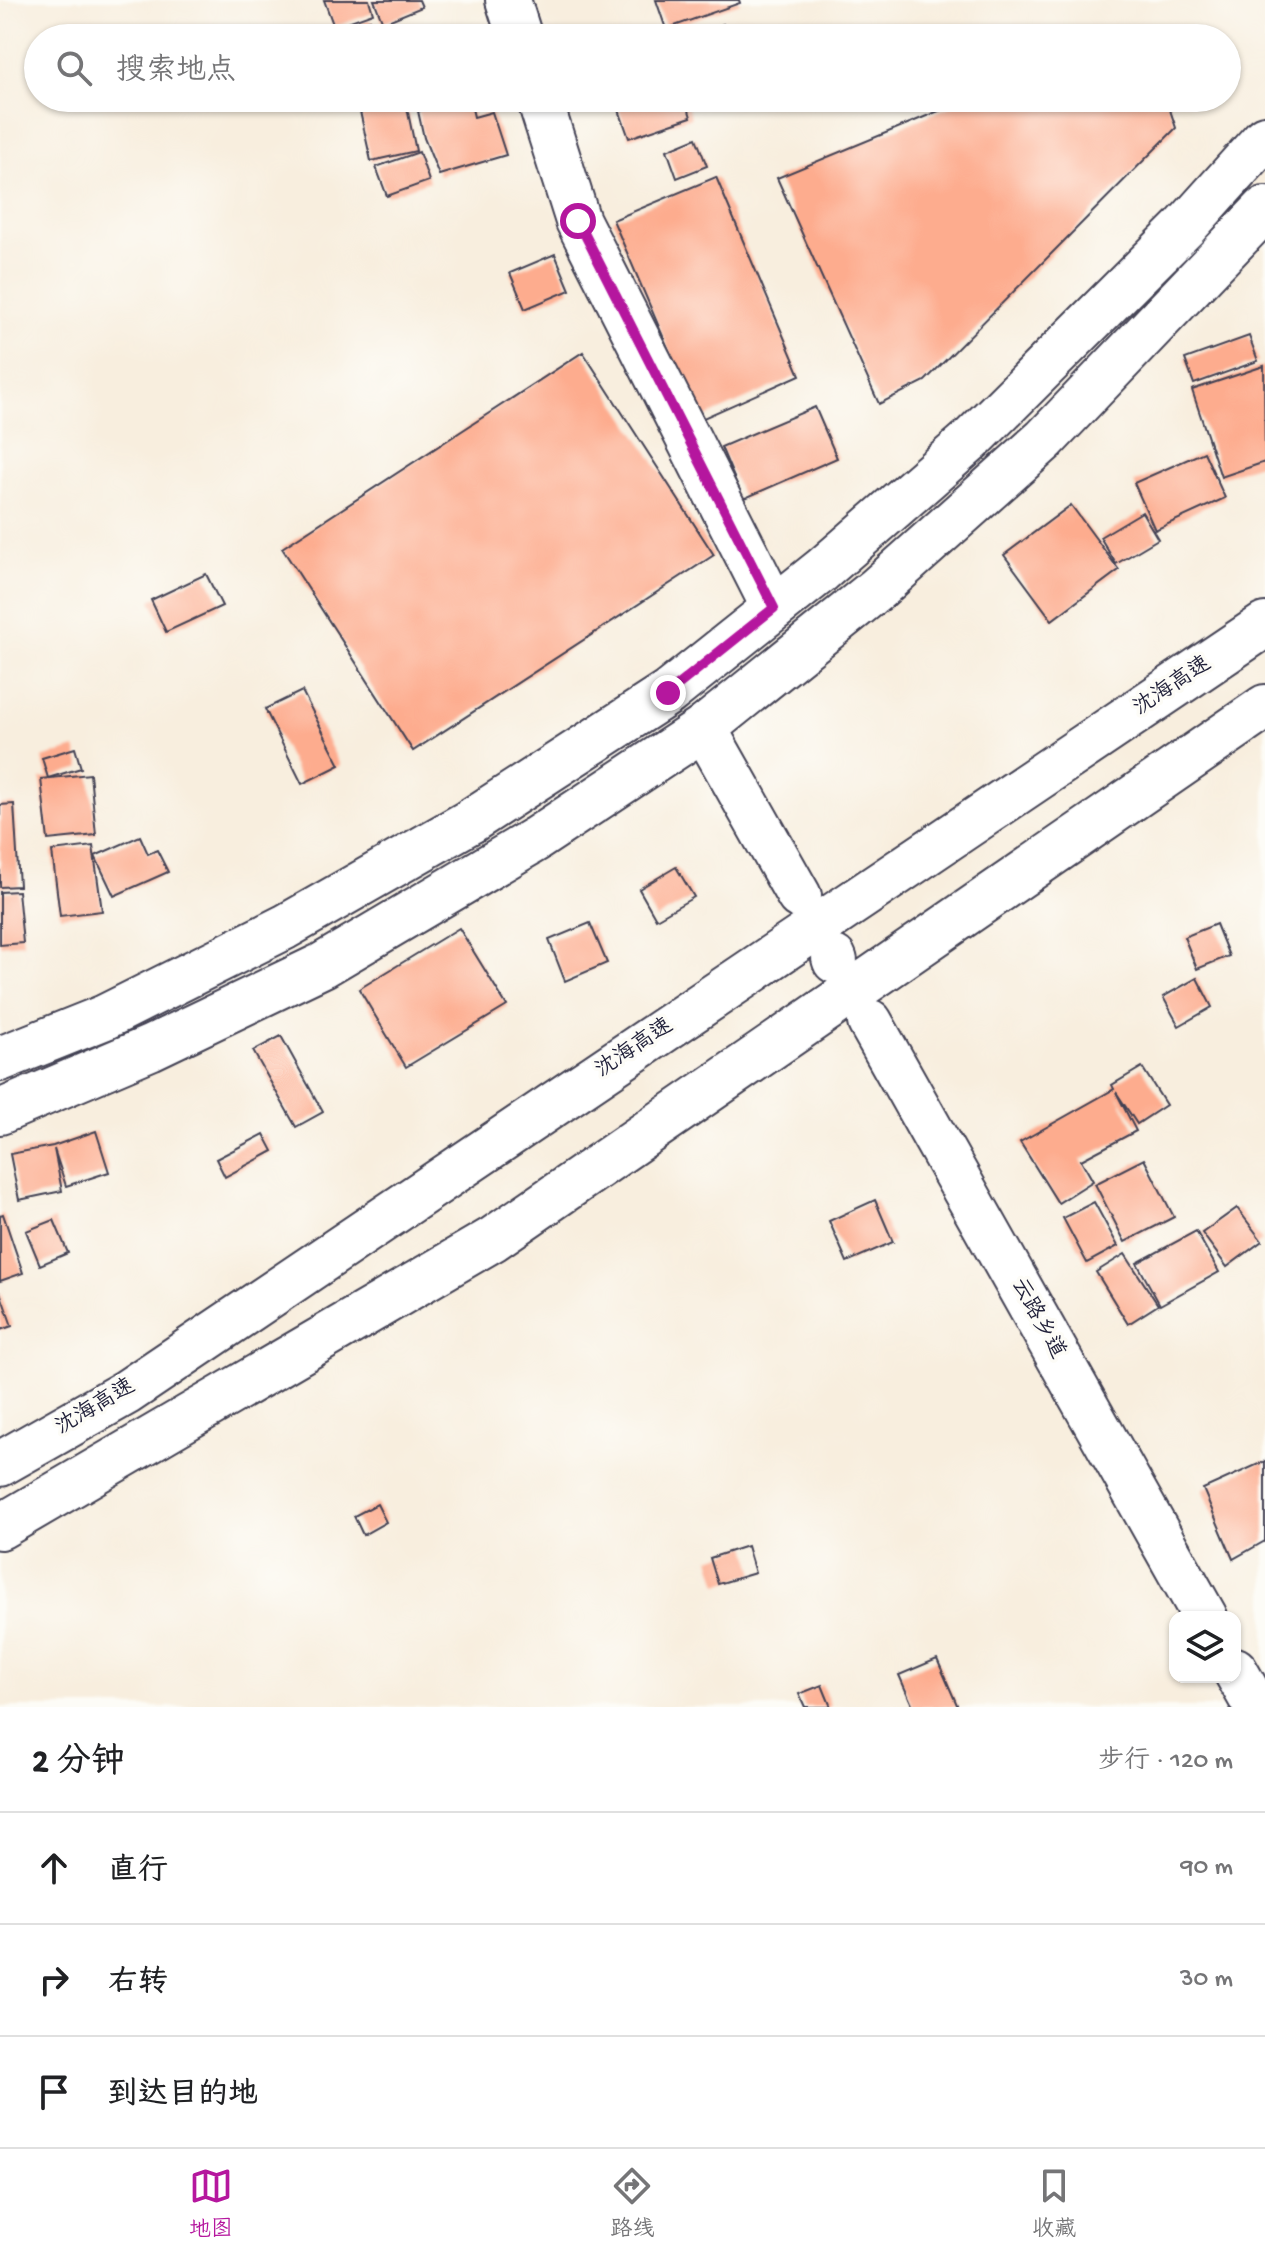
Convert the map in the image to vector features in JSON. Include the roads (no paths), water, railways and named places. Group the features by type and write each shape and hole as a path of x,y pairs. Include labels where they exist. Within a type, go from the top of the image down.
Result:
{"main road":[{"path":"508,0 516,24"},
{"path":"543,112 578,221 774,608"},
{"path":"0,1059 105,1017 272,934 469,822 668,693 822,570 971,440 1184,228 1265,138"},
{"path":"0,1112 150,1048 323,965 536,839 704,728 877,589 1044,440 1265,209"},
{"name":"沈海高速","path":"0,1464 127,1392 1265,625"},
{"path":"0,1527 493,1239 1265,707"},
{"path":"704,728 799,896"},
{"name":"云路乡道","path":"870,1022 1202,1611"},
{"path":"1241,1681 1256,1707"}]}
